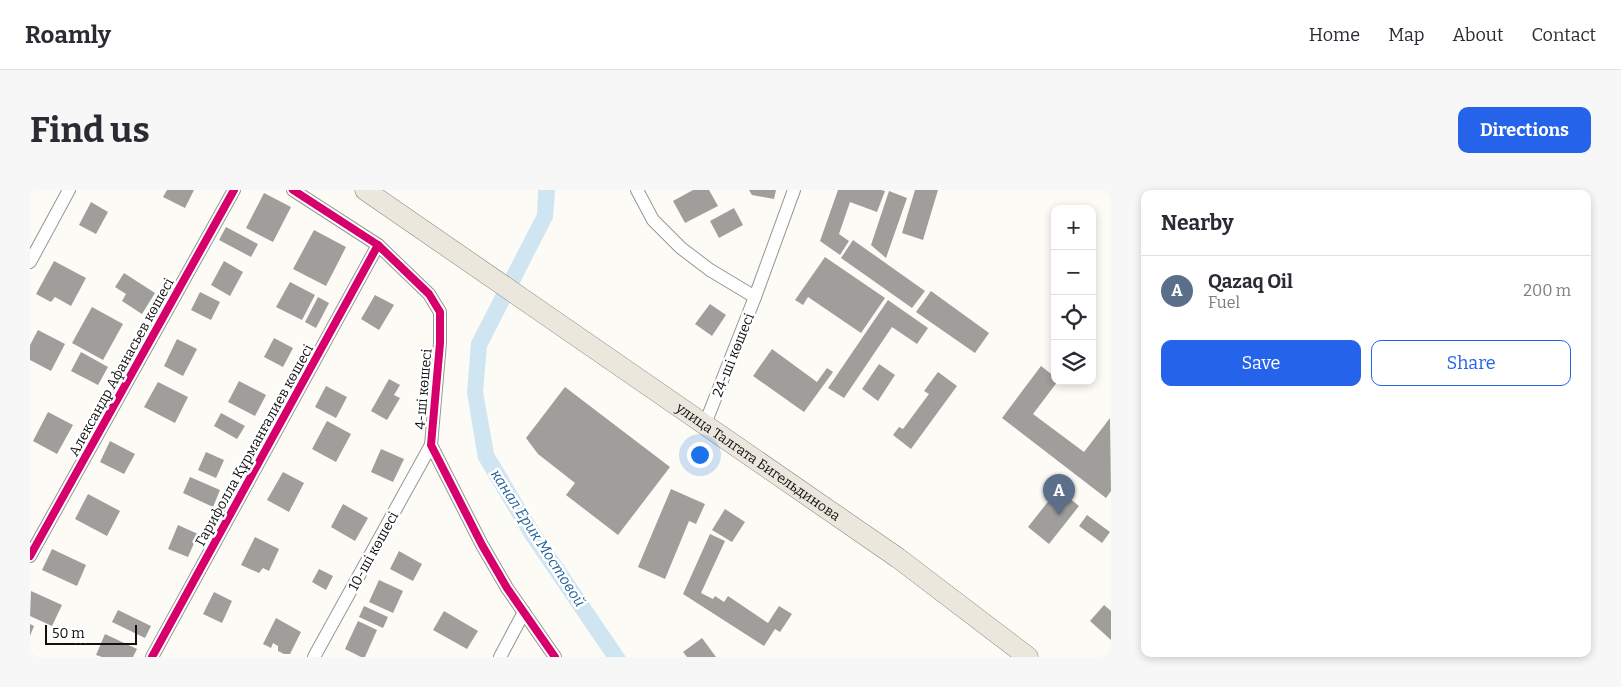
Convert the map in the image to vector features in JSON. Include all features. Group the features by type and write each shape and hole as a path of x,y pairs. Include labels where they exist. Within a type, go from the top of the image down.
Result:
{"main road":[{"name":"улица Талгата Бигельдинова","path":"365,190 898,558 1028,657"}],"street":[{"path":"30,262 69,190"},
{"name":"Александр Афанасьев көшесі","path":"30,556 234,190"},
{"name":"4-ші көшесі","path":"293,190 378,245 429,294 440,312 440,343 431,445 482,545 507,588 555,657"},
{"name":"24-ші көшесі","path":"637,190 653,220 681,248 710,270 756,297 705,424"},
{"path":"756,297 794,190"},
{"name":"Гарифолла Құрманғалиев көшесі","path":"152,657 378,245"},
{"name":"10-ші көшесі","path":"314,657 431,445"},
{"path":"500,657 524,612"}],"water":[{"name":"канал Ерик Мостовой","path":"538,190 555,190 553,218 487,347 483,392 494,453 539,529 626,657 606,657 525,538 478,459 467,393 471,342 537,214"}],"building":[{"path":"167,190 194,190 185,208 163,197"},
{"path":"693,190 709,190 718,206 685,223 673,201"},
{"path":"749,190 776,190 774,199 752,195"},
{"path":"838,190 885,191 877,212 850,202 839,234 849,241 840,255 820,241"},
{"path":"915,190 938,190 923,240 902,233"},
{"path":"889,191 907,198 886,258 871,245"},
{"path":"264,193 291,207 273,242 246,228"},
{"path":"91,202 108,212 96,234 79,225"},
{"path":"734,208 743,225 719,238 710,221"},
{"path":"226,227 258,244 251,257 219,240"},
{"path":"314,230 346,247 326,286 293,269"},
{"path":"853,240 925,291 912,308 841,258"},
{"path":"825,257 885,298 861,333 808,297 803,305 795,300"},
{"path":"54,261 86,278 71,306 55,297 51,302 36,294"},
{"path":"224,261 243,272 230,296 211,285"},
{"path":"124,273 155,293 142,314 122,301 126,294 115,287"},
{"path":"290,282 315,295 302,320 276,307"},
{"path":"931,291 989,333 975,353 916,312"},
{"path":"200,292 220,302 211,320 191,310"},
{"path":"375,295 394,305 379,330 361,319"},
{"path":"318,297 329,303 316,328 305,322"},
{"path":"888,300 928,328 917,344 892,327 844,398 828,388"},
{"path":"710,304 726,315 712,336 695,324"},
{"path":"92,307 123,324 103,360 72,343"},
{"path":"38,330 65,344 51,371 30,360 30,345"},
{"path":"274,338 293,348 283,367 264,357"},
{"path":"177,339 197,349 183,376 164,366"},
{"path":"772,349 817,382 827,368 833,372 804,412 753,376"},
{"path":"81,352 108,367 98,385 71,371"},
{"path":"879,364 895,375 878,401 862,389"},
{"path":"1041,366 1051,374 1051,385 1055,385 1033,414 1084,452 1110,418 1111,491 1106,498 1002,418"},
{"path":"938,372 957,386 911,449 893,435 899,427 903,429 929,394 924,391"},
{"path":"389,379 400,385 394,395 400,398 387,420 371,411"},
{"path":"239,381 266,395 255,416 228,402"},
{"path":"158,382 188,397 175,423 144,407"},
{"path":"326,386 347,397 336,418 315,407"},
{"path":"565,387 670,467 618,535 566,495 575,483 538,454 526,438"},
{"path":"48,412 73,425 57,454 33,441"},
{"path":"221,413 245,426 237,439 214,426"},
{"path":"327,421 351,434 336,462 312,449"},
{"path":"110,441 135,454 124,474 100,462"},
{"path":"381,449 404,459 393,482 371,472"},
{"path":"206,452 224,460 216,478 198,470"},
{"path":"283,472 304,483 289,512 267,500"},
{"path":"190,477 220,490 213,507 183,493"},
{"path":"671,489 705,504 696,524 689,521 665,579 638,567"},
{"path":"1058,489 1079,506 1049,544 1028,527"},
{"path":"88,494 120,511 107,536 75,519"},
{"path":"343,504 368,518 355,541 331,527"},
{"path":"725,509 745,522 732,542 712,530"},
{"path":"1087,515 1110,532 1102,543 1079,526"},
{"path":"178,525 198,534 188,557 168,549"},
{"path":"710,534 725,541 701,593 713,599 715,596 724,602 728,596 768,623 779,606 792,614 780,632 775,629 764,646 683,594"},
{"path":"255,537 279,549 269,571 263,568 259,573 241,565"},
{"path":"52,549 86,565 77,586 42,570"},
{"path":"399,551 422,564 413,581 390,569"},
{"path":"319,569 333,576 326,590 312,582"},
{"path":"379,580 403,591 393,613 369,602"},
{"path":"31,591 62,605 52,626 30,616"},
{"path":"214,592 232,601 222,623 203,614"},
{"path":"1104,605 1111,611 1111,640 1090,621"},
{"path":"364,606 388,617 383,628 359,617"},
{"path":"118,610 151,626 145,638 112,622"},
{"path":"444,611 478,631 467,649 433,630"},
{"path":"276,618 301,632 290,654 278,651 278,646 273,643 271,648 263,644"},
{"path":"358,621 377,630 365,657 345,649"},
{"path":"30,624 34,626 30,636"},
{"path":"105,634 137,649 133,657 102,657 96,655"},
{"path":"702,638 716,657 687,657 683,652"}],"cycle path":[{"path":"30,556 234,190"},
{"path":"293,190 378,245 429,294 440,312 440,343 431,445 482,545 507,588 555,657"},
{"path":"152,657 378,245"}],"place":[{"name":"Qazaq Oil","path":"1059,515"}]}
